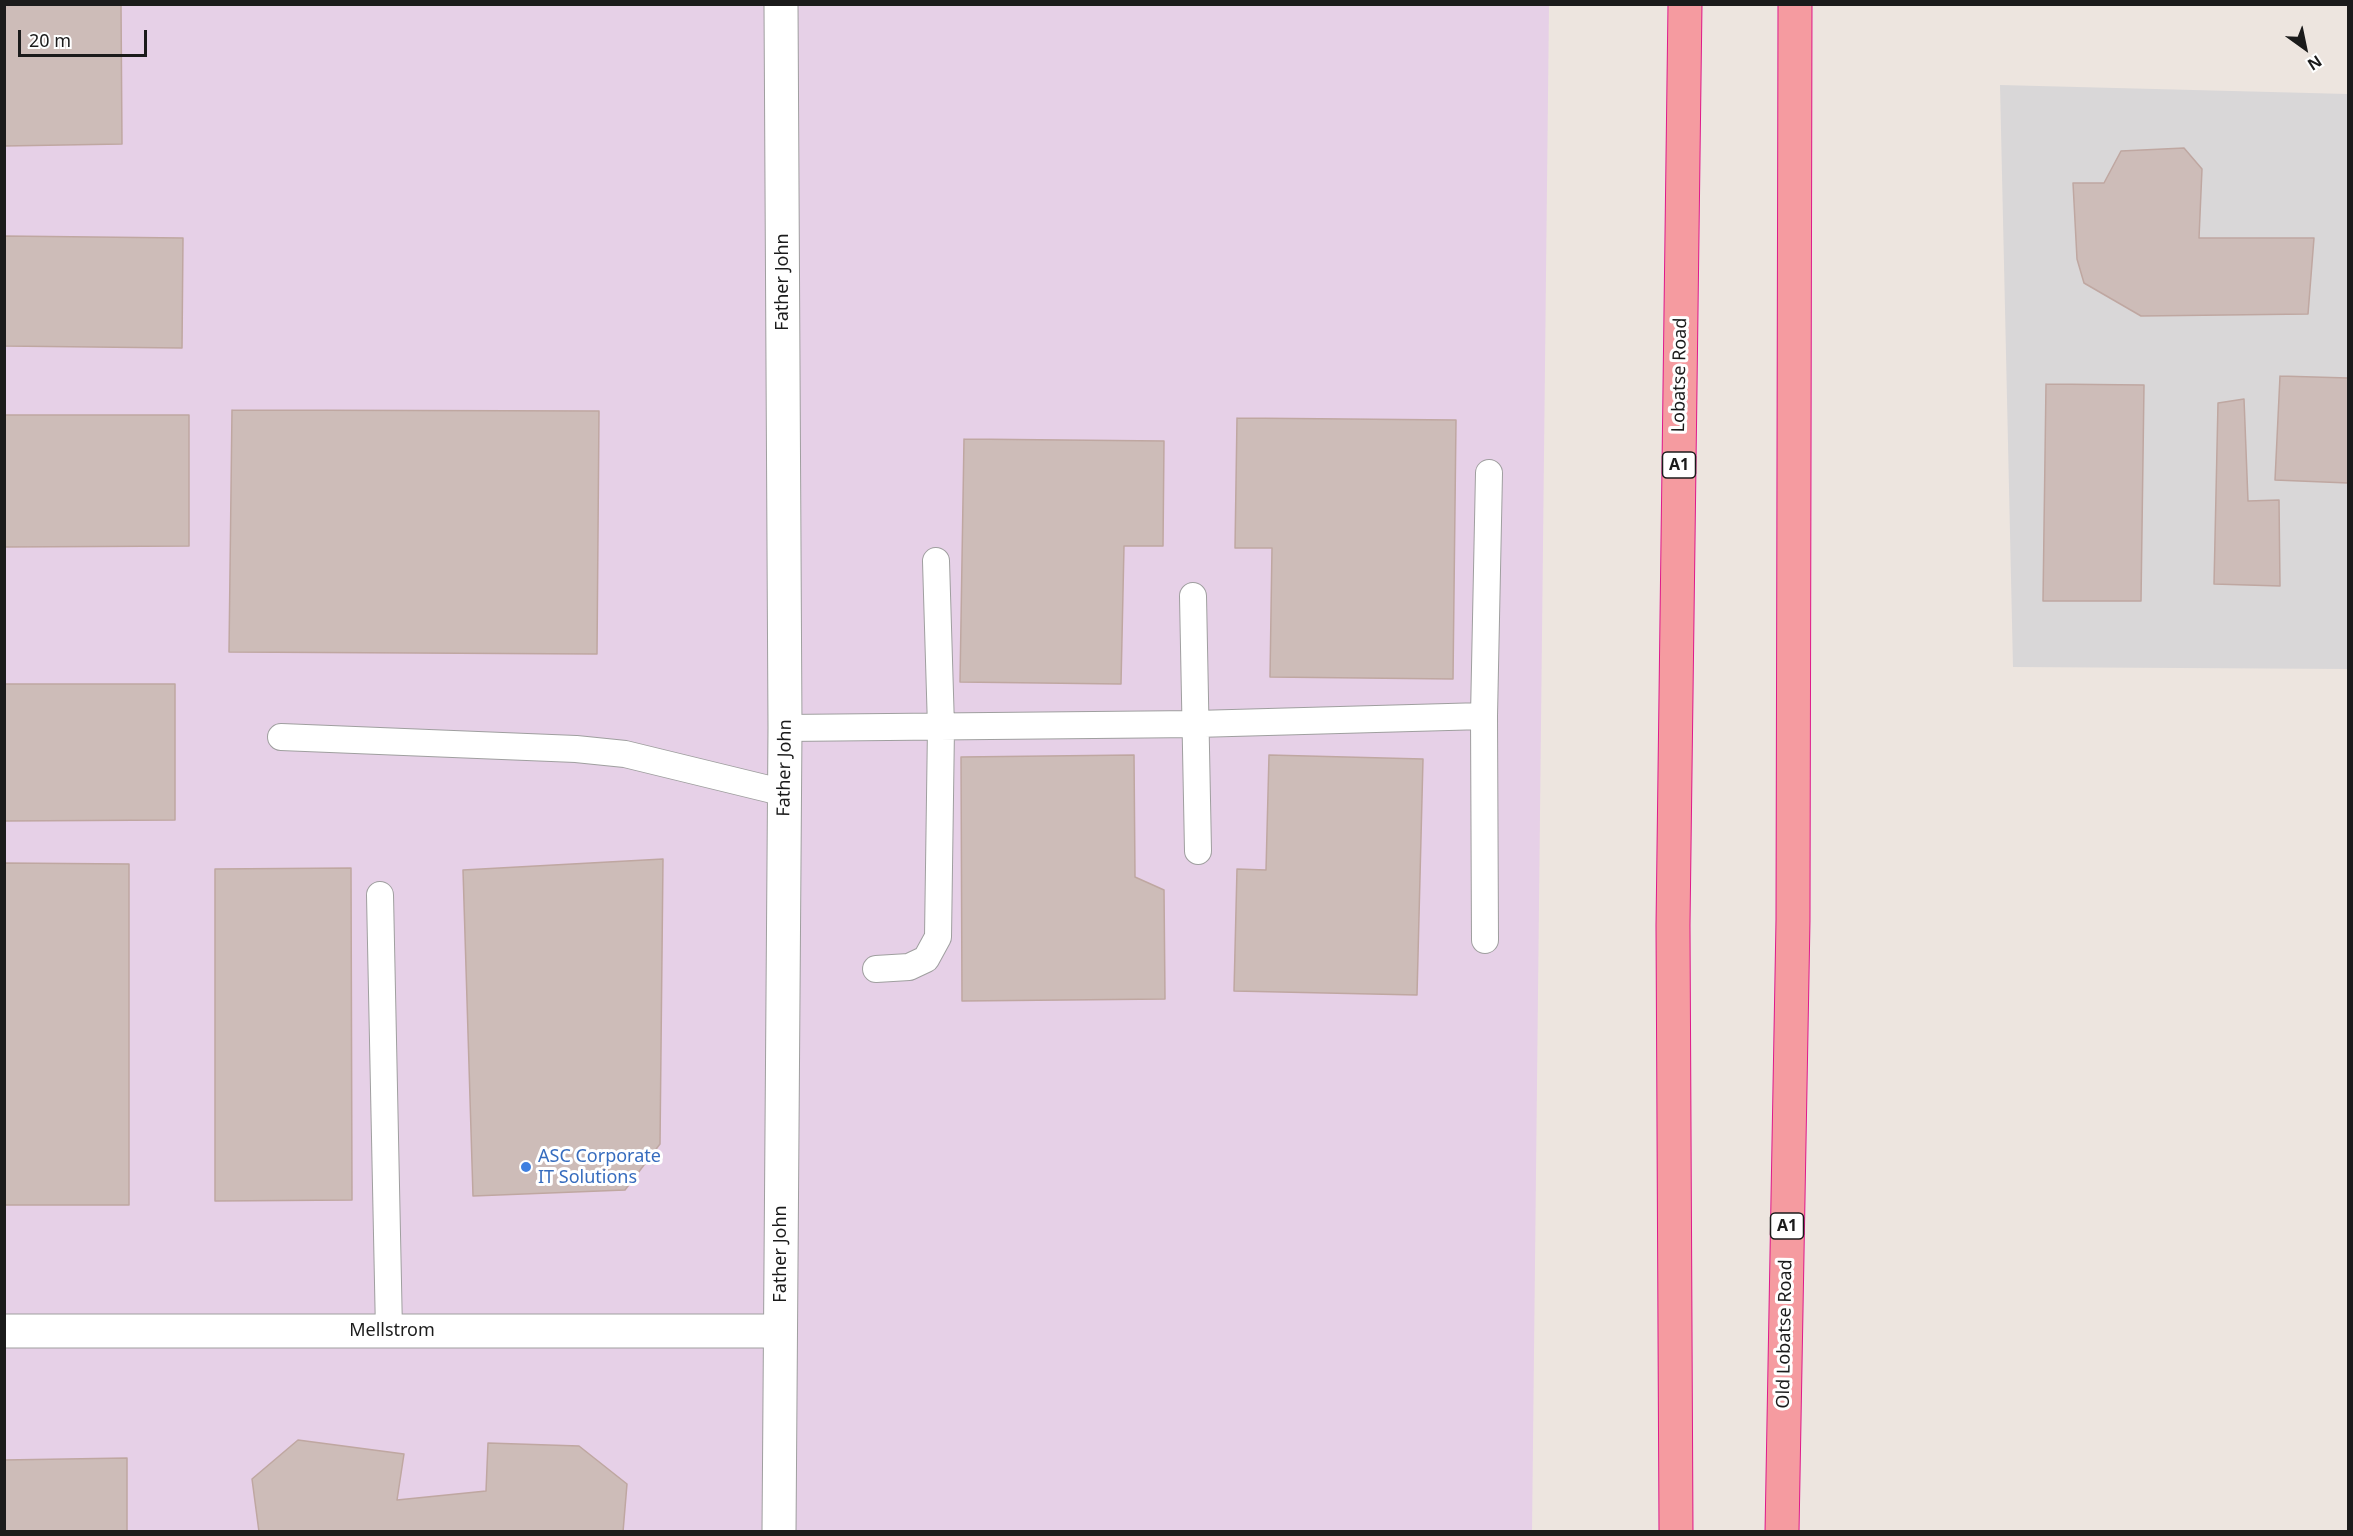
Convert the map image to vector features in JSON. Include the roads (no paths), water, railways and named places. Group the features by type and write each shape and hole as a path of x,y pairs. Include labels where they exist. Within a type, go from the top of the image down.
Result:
{"highway":[{"name":"Lobatse Road","path":"1676,1532 1673,925 1685,4"},
{"name":"Old Lobatse Road","path":"1782,1532 1793,920 1795,4"}],"street":[{"name":"Father John","path":"779,1532 785,728 781,4"},
{"name":"Mellstrom","path":"4,1331 780,1331"}],"lane":[{"path":"1485,940 1484,716 1489,473"},
{"path":"876,969 909,967 926,959 938,937 941,727 936,561"},
{"path":"1193,596 1198,851"},
{"path":"785,728 1196,724 1484,716"},
{"path":"281,736 564,748 616,753 784,793"},
{"path":"380,895 388,1331"}],"place":[{"name":"ASC Corporate IT Solutions","path":"526,1167"}]}
